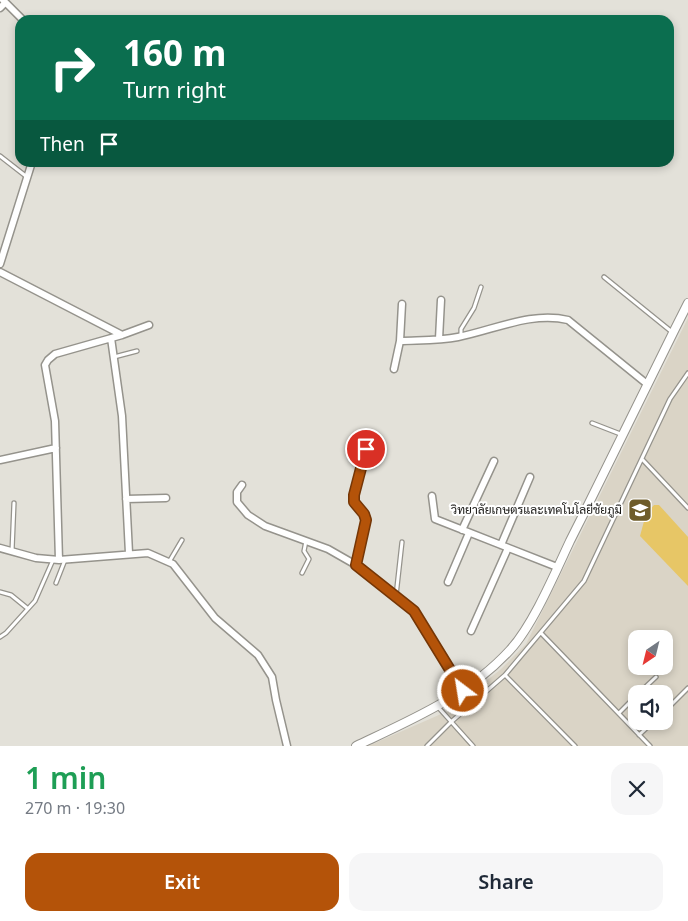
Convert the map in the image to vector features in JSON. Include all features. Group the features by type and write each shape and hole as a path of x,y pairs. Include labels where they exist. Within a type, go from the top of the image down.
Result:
{"street":[{"path":"0,8 4,1 18,15"},
{"path":"0,264 30,167"},
{"path":"0,272 122,335"},
{"path":"439,339 441,300"},
{"path":"356,746 438,706 463,691 496,664 515,644 557,567 688,303"},
{"path":"394,369 400,341 402,304"},
{"path":"400,341 461,336 537,317 554,316 568,320 647,384"},
{"path":"59,560 55,421 44,368 46,363 55,354 122,335 149,325"},
{"path":"111,338 122,416 129,553"},
{"path":"0,460 56,448"},
{"path":"356,565 366,520 364,514 354,502 354,495 366,449"},
{"path":"462,530 494,461"},
{"path":"471,631 530,477"},
{"path":"242,485 236,497 242,510 265,526 328,549 356,565 414,611 463,691"},
{"path":"432,496 435,519 557,567"},
{"path":"126,500 166,498"},
{"path":"448,582 469,533"},
{"path":"0,548 36,558 59,560 129,553 148,554 169,562 180,570 215,618 258,655 272,677 287,746"}],"lane":[{"path":"0,156 27,178"},
{"path":"604,278 673,333"},
{"path":"461,336 461,329 474,308 481,287"},
{"path":"114,357 137,351"},
{"path":"427,746 505,674 584,581 670,400 688,372"},
{"path":"592,423 623,435"},
{"path":"642,458 688,508"},
{"path":"12,551 14,503"},
{"path":"169,562 182,540"},
{"path":"302,573 308,559 304,551 306,540"},
{"path":"396,597 402,542"},
{"path":"56,583 59,560"},
{"path":"0,637 6,633 37,598 59,560"},
{"path":"0,592 11,595 27,608"},
{"path":"540,633 650,746"},
{"path":"505,674 575,746"},
{"path":"648,685 656,677"},
{"path":"673,703 688,688"},
{"path":"618,713 628,704"},
{"path":"438,706 473,746"},
{"path":"639,735 644,730"}],"shaded area":[{"name":"วิทยาลัยเกษตรและเทคโนโลยีชัยภูมิ","path":"688,318 688,746 368,746 448,711 500,670 526,644"},
{"path":"654,505 659,505 688,537 688,586 640,536 646,514"}],"place":[{"name":"วิทยาลัยเกษตรและเทคโนโลยีชัยภูมิ","path":"640,510"}],"route":[{"path":"366,449 354,495 354,502 364,514 366,520 356,565 414,611 463,691"}]}
